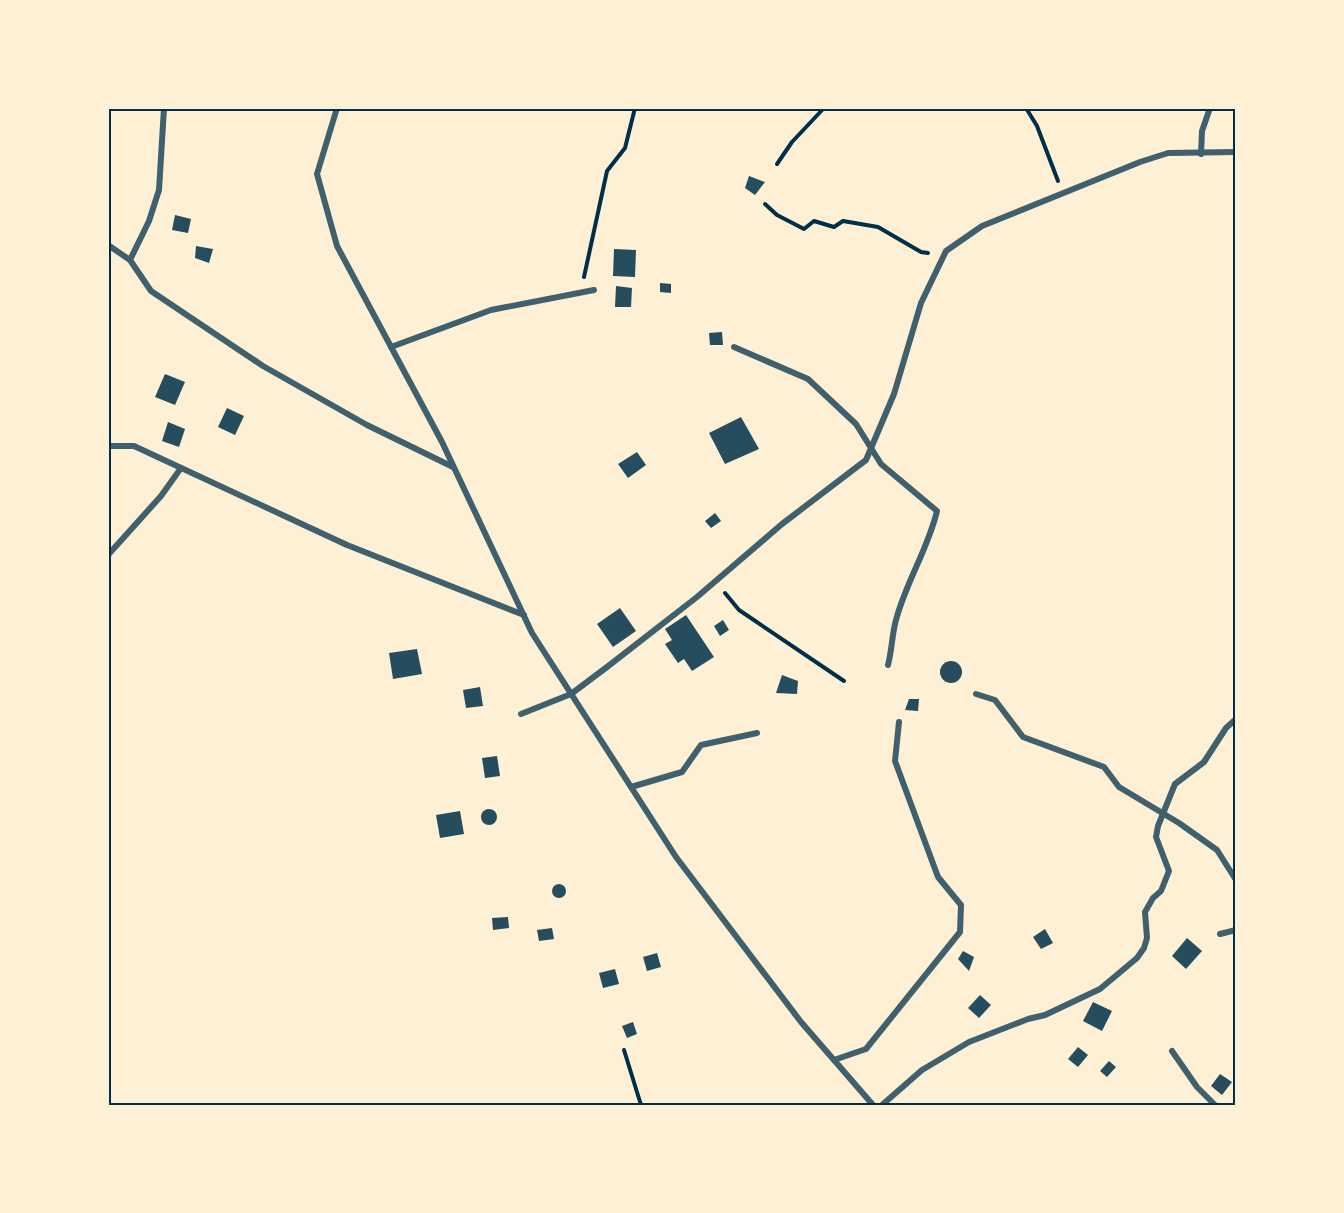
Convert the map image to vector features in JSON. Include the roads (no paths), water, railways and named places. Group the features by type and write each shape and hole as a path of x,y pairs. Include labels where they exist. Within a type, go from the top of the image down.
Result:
{"street":[{"path":"130,260 149,221 159,190 164,108"},
{"path":"337,108 317,174 337,246 453,467 532,633 676,857 801,1022 873,1105"},
{"path":"1201,154 1202,131 1210,108"},
{"path":"521,714 571,694 716,581 782,524 866,460 894,394 921,303 945,254 982,226 1168,153 1236,152"},
{"path":"108,245 130,260 152,291 263,366 367,425 453,467"},
{"path":"391,347 491,310 594,290"},
{"path":"734,347 808,379 856,424 880,464 937,511 932,535 916,564 895,621 888,665"},
{"path":"108,446 134,446 347,545 524,615"},
{"path":"108,555 161,496 181,468"},
{"path":"976,694 994,700 1023,737 1104,767 1119,787 1131,792 1217,850 1236,880"},
{"path":"882,1105 922,1071 969,1042 1028,1019 1045,1015 1087,997 1137,958 1147,938 1145,912 1153,898 1161,891 1169,872 1156,837 1175,784 1204,762 1226,728 1236,719"},
{"path":"834,1060 867,1049 960,932 961,905 938,877 895,761 899,722"},
{"path":"631,787 682,772 701,745 757,733"},
{"path":"1220,934 1236,930"},
{"path":"1172,1052 1197,1087 1215,1105"}]}
